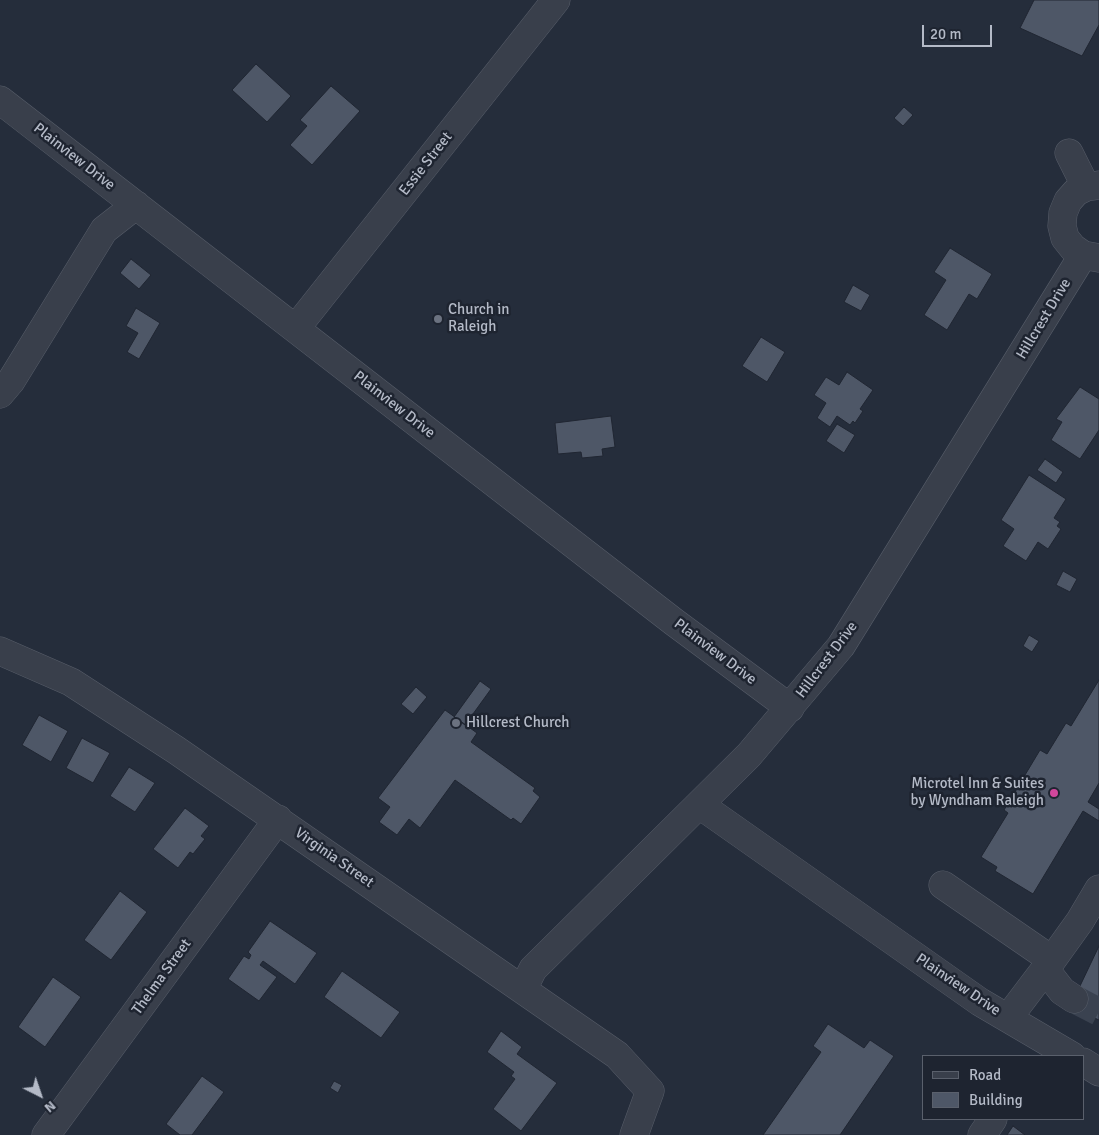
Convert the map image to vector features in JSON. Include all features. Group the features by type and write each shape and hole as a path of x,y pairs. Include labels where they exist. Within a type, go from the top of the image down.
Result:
{"street":[{"name":"Essie Street","path":"296,328 556,0"},
{"name":"Plainview Drive","path":"0,100 674,622 790,708"},
{"path":"1069,153 1093,186 1076,192 1068,202 1063,214 1062,226 1065,238 1072,248 1091,257"},
{"path":"0,394 11,381 104,230 136,205"},
{"name":"Hillcrest Drive","path":"523,989 533,969 700,806 750,754 841,646 1091,257"},
{"name":"Virginia Street","path":"0,651 71,682 278,819 616,1055 650,1091 634,1135"},
{"name":"Plainview Drive","path":"700,806 980,1002 1070,1055"},
{"name":"Thelma Street","path":"46,1135 278,819"},
{"path":"943,885 1049,964 1062,991 1074,999"},
{"path":"1008,1018 1049,964 1090,926 1098,895"},
{"path":"1084,1063 1099,1072"},
{"path":"982,1135 992,1120"}],"building":[{"path":"1034,0 1099,0 1099,25 1082,56 1020,28"},
{"path":"256,64 291,96 267,122 232,90"},
{"path":"331,86 360,111 312,165 290,145 307,126 300,120"},
{"path":"904,107 913,115 903,126 894,118"},
{"path":"950,248 992,274 977,299 969,294 947,330 924,315 946,280 934,272"},
{"path":"131,259 151,275 139,289 120,273"},
{"path":"853,285 870,295 861,311 844,302"},
{"path":"136,308 160,323 139,359 127,352 138,333 126,326"},
{"path":"761,337 785,352 767,382 742,366"},
{"path":"847,372 873,390 860,409 863,411 855,423 853,421 850,425 837,416 830,427 817,418 826,403 814,395 826,377 839,385"},
{"path":"1080,387 1099,399 1099,430 1080,459 1051,440 1062,422 1056,419"},
{"path":"611,416 615,447 602,449 603,456 582,458 581,452 558,454 555,423"},
{"path":"837,424 855,435 844,453 826,441"},
{"path":"1045,459 1063,472 1056,483 1037,470"},
{"path":"1029,475 1066,499 1054,518 1060,522 1057,526 1061,529 1048,549 1038,542 1026,561 1003,546 1014,529 1001,520"},
{"path":"1063,571 1077,579 1070,592 1056,585"},
{"path":"1029,635 1039,641 1032,652 1023,646"},
{"name":"Microtel Inn & Suites by Wyndham Raleigh","path":"1099,680 1099,783 1088,802 1099,809 1099,821 1083,811 1033,894 995,871 997,867 981,857 1008,813 1004,810 1040,750 1047,754 1066,723 1071,726"},
{"path":"480,681 491,689 465,725 454,717"},
{"path":"416,687 427,697 413,714 401,704"},
{"path":"445,710 477,733 471,742 535,788 533,791 540,797 521,824 513,818 511,820 455,780 420,828 409,819 397,835 379,822 390,807 378,798"},
{"path":"39,715 68,731 51,762 22,745"},
{"path":"82,738 110,753 93,783 66,768"},
{"path":"129,767 155,783 135,812 110,796"},
{"path":"185,808 209,826 201,836 205,839 193,854 190,852 178,868 153,849"},
{"path":"120,891 147,912 111,960 84,940"},
{"path":"270,921 317,953 295,984 263,961 260,965 277,977 259,1001 228,979 244,956 249,959 251,955 248,952"},
{"path":"1099,946 1099,1020 1070,1007"},
{"path":"342,971 400,1012 381,1038 324,997"},
{"path":"53,977 81,997 45,1047 18,1027"},
{"path":"828,1024 864,1048 870,1040 894,1056 840,1135 763,1135 821,1052 813,1046"},
{"path":"501,1031 522,1047 517,1054 557,1083 521,1131 493,1109 515,1079 511,1076 514,1072 487,1052"},
{"path":"202,1076 224,1092 192,1135 180,1135 166,1124"},
{"path":"334,1081 342,1085 338,1093 330,1088"},
{"path":"1013,1126 1025,1135 1007,1135"}],"tunnel":[{"path":"1074,999 1099,1012"}],"place":[{"name":"Church in Raleigh","path":"438,319"},
{"name":"Hillcrest Church","path":"456,723"},
{"name":"Microtel Inn & Suites by Wyndham Raleigh","path":"1054,793"}]}
